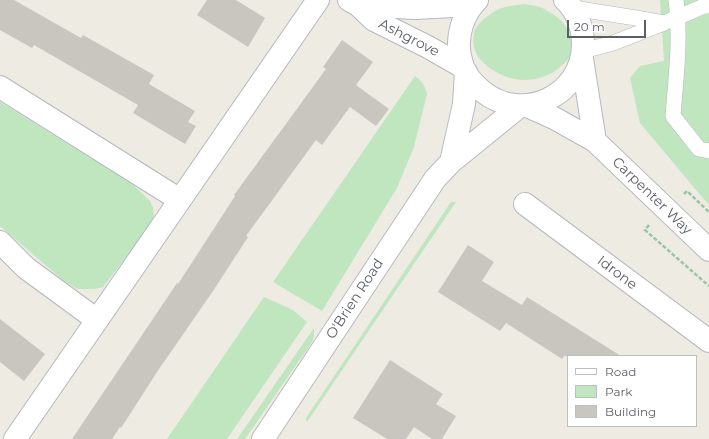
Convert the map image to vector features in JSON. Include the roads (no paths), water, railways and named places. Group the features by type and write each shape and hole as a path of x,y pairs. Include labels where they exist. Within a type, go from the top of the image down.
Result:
{"street":[{"path":"14,439 318,0"},
{"name":"Ashgrove","path":"354,2 415,8 474,2"},
{"name":"Ashgrove","path":"354,2 374,20 428,47 464,70"},
{"path":"451,162 464,104 464,70 459,51 459,35 464,19 474,2"},
{"path":"570,3 579,22 583,36 582,55 596,141"},
{"path":"523,106 541,102 555,96 567,86 576,73 582,55"},
{"name":"Carpenter Way","path":"464,70 475,86 488,96 504,103 523,106 554,118 596,141 709,250"},
{"path":"0,87 180,200"},
{"name":"O'Brien Road","path":"263,439 435,179 451,162 523,106"},
{"name":"Idrone","path":"525,204 709,341"},
{"path":"0,242 26,268 97,320"}],"lane":[{"path":"676,0 678,18 678,53 673,116 699,149 709,151"},
{"path":"570,3 664,23"},
{"path":"582,55 678,18 704,6 709,6"}]}
